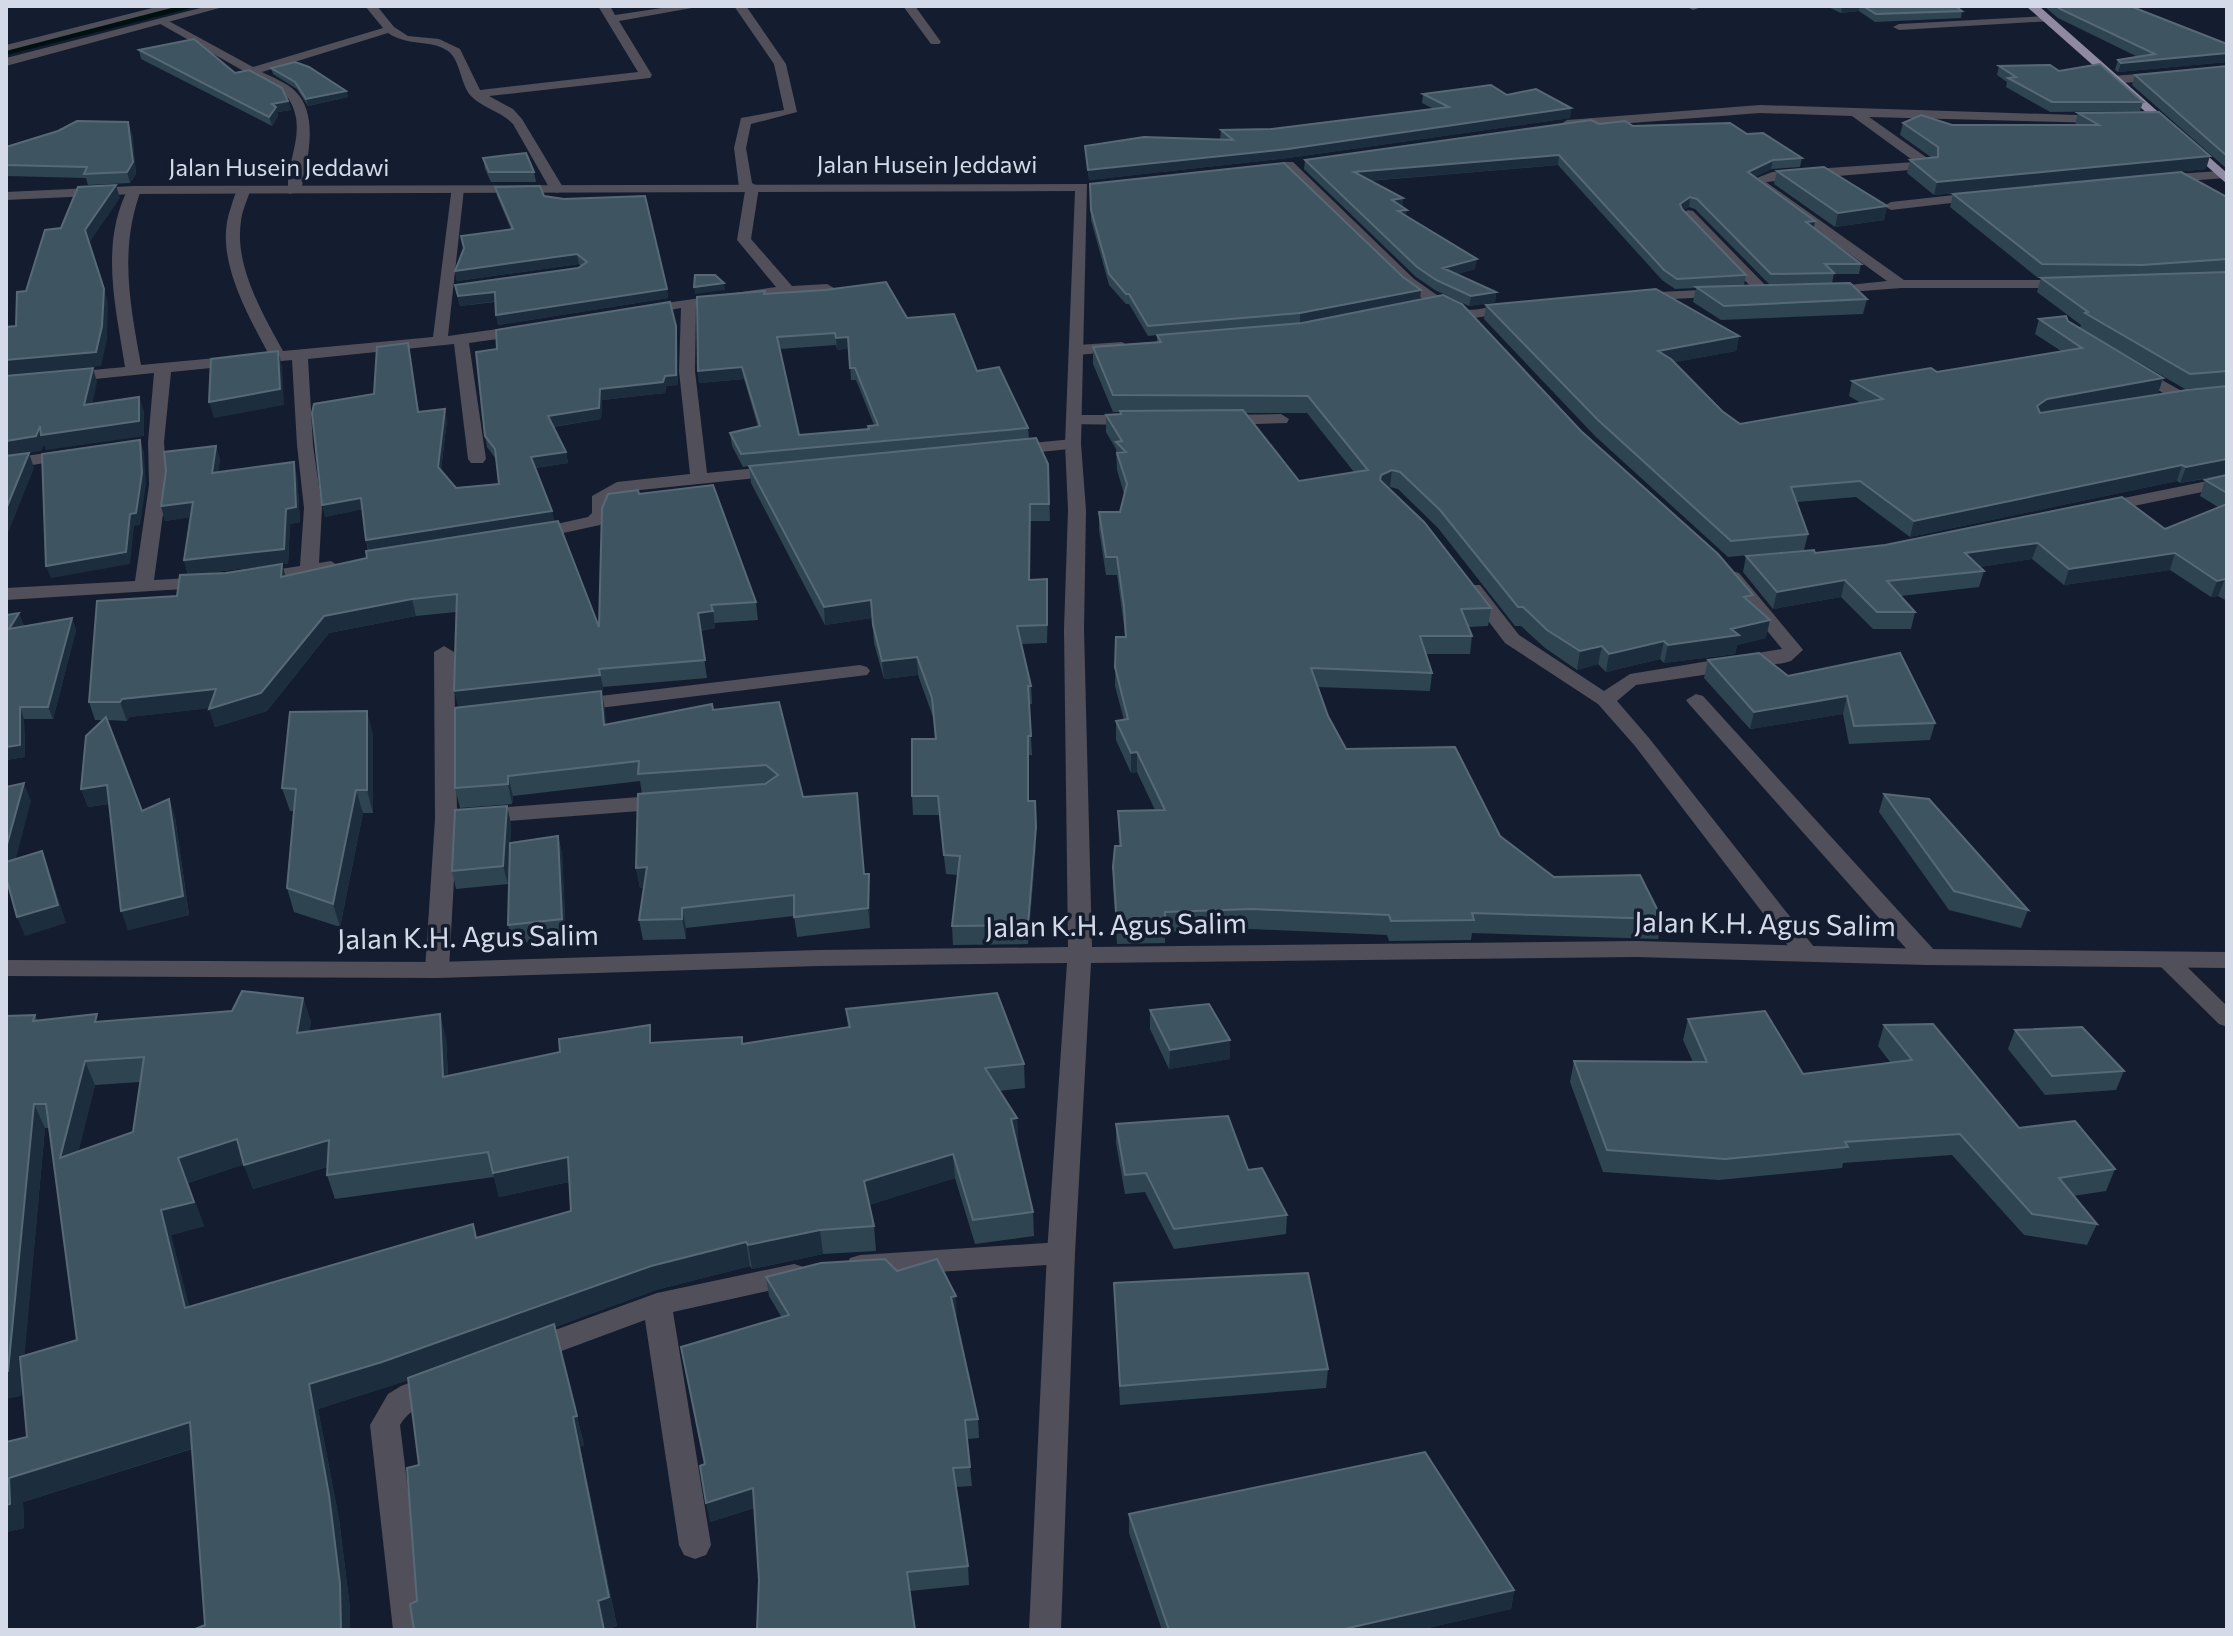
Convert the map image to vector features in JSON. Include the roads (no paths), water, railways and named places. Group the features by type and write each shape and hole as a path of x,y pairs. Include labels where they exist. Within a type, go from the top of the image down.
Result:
{"highway":[{"path":"2032,6 2113,80 2147,118 2224,177"}],"street":[{"path":"6,48 173,6"},
{"path":"6,62 221,6"},
{"path":"371,6 390,29 408,41 439,42 456,51 476,94 509,112 518,122 557,189"},
{"path":"476,94 646,75 604,6"},
{"path":"611,19 697,6"},
{"path":"740,6 780,64 791,112 745,121 740,148 749,187 744,240 788,291"},
{"path":"909,6 935,42"},
{"path":"1693,7 1699,6"},
{"path":"1899,27 2047,19"},
{"path":"161,21 290,92 300,105 300,166 294,191"},
{"path":"251,71 390,29"},
{"path":"2113,80 2174,75"},
{"path":"1556,126 1716,111 1853,111 2019,119 2114,119"},
{"path":"1853,111 1928,165 1763,177 1756,181 1901,284"},
{"path":"1288,164 1409,282 1467,314 1487,336"},
{"path":"2144,180 2224,177"},
{"name":"Jalan Husein Jeddawi","path":"6,196 134,190 1090,186 1073,444 1077,510 1074,629 1080,954 1061,1253 1045,1630"},
{"path":"440,341 453,289 457,189"},
{"path":"134,190 120,229 117,257 134,370"},
{"path":"243,191 232,225 234,247 239,269 262,326 278,356"},
{"path":"1891,206 2002,194"},
{"path":"1620,298 1698,293 1772,293 1688,214"},
{"path":"1810,291 1901,284 2091,284"},
{"path":"631,312 689,302 827,288"},
{"path":"689,302 687,371 699,479"},
{"path":"1417,308 1444,303"},
{"path":"1467,314 1534,304"},
{"path":"6,383 461,339 547,326"},
{"path":"461,339 477,459"},
{"path":"1078,350 1142,346"},
{"path":"300,354 305,445 313,508 309,571"},
{"path":"2122,362 2188,396 2157,401"},
{"path":"143,588 158,485 149,443 163,368"},
{"path":"1201,420 1281,419"},
{"path":"1074,420 1153,420"},
{"path":"995,451 1073,444"},
{"path":"6,464 96,451"},
{"path":"518,537 594,521 601,515 601,496 608,490 793,470"},
{"path":"2077,512 2227,482"},
{"path":"6,594 143,588 309,571 355,563"},
{"path":"1605,700 1630,680 1784,657 1793,650 1723,566 1750,563"},
{"path":"1463,575 1512,639 1535,657 1605,700 1642,742 1806,953"},
{"path":"437,970 446,819 444,652"},
{"path":"558,707 860,671"},
{"path":"1696,700 1927,957"},
{"path":"447,720 511,713"},
{"path":"446,819 691,800"},
{"name":"Jalan K.H. Agus Salim","path":"6,968 437,970 644,962 1080,954 1636,949 1927,957 2227,960"},
{"path":"509,1358 657,1304 831,1268 1061,1253"},
{"path":"657,1304 695,1545"},
{"path":"409,1630 385,1425 396,1404 405,1396 465,1374"}],"lane":[{"path":"2166,959 2227,1019"}],"waterway":[{"path":"6,52 187,6"}]}
